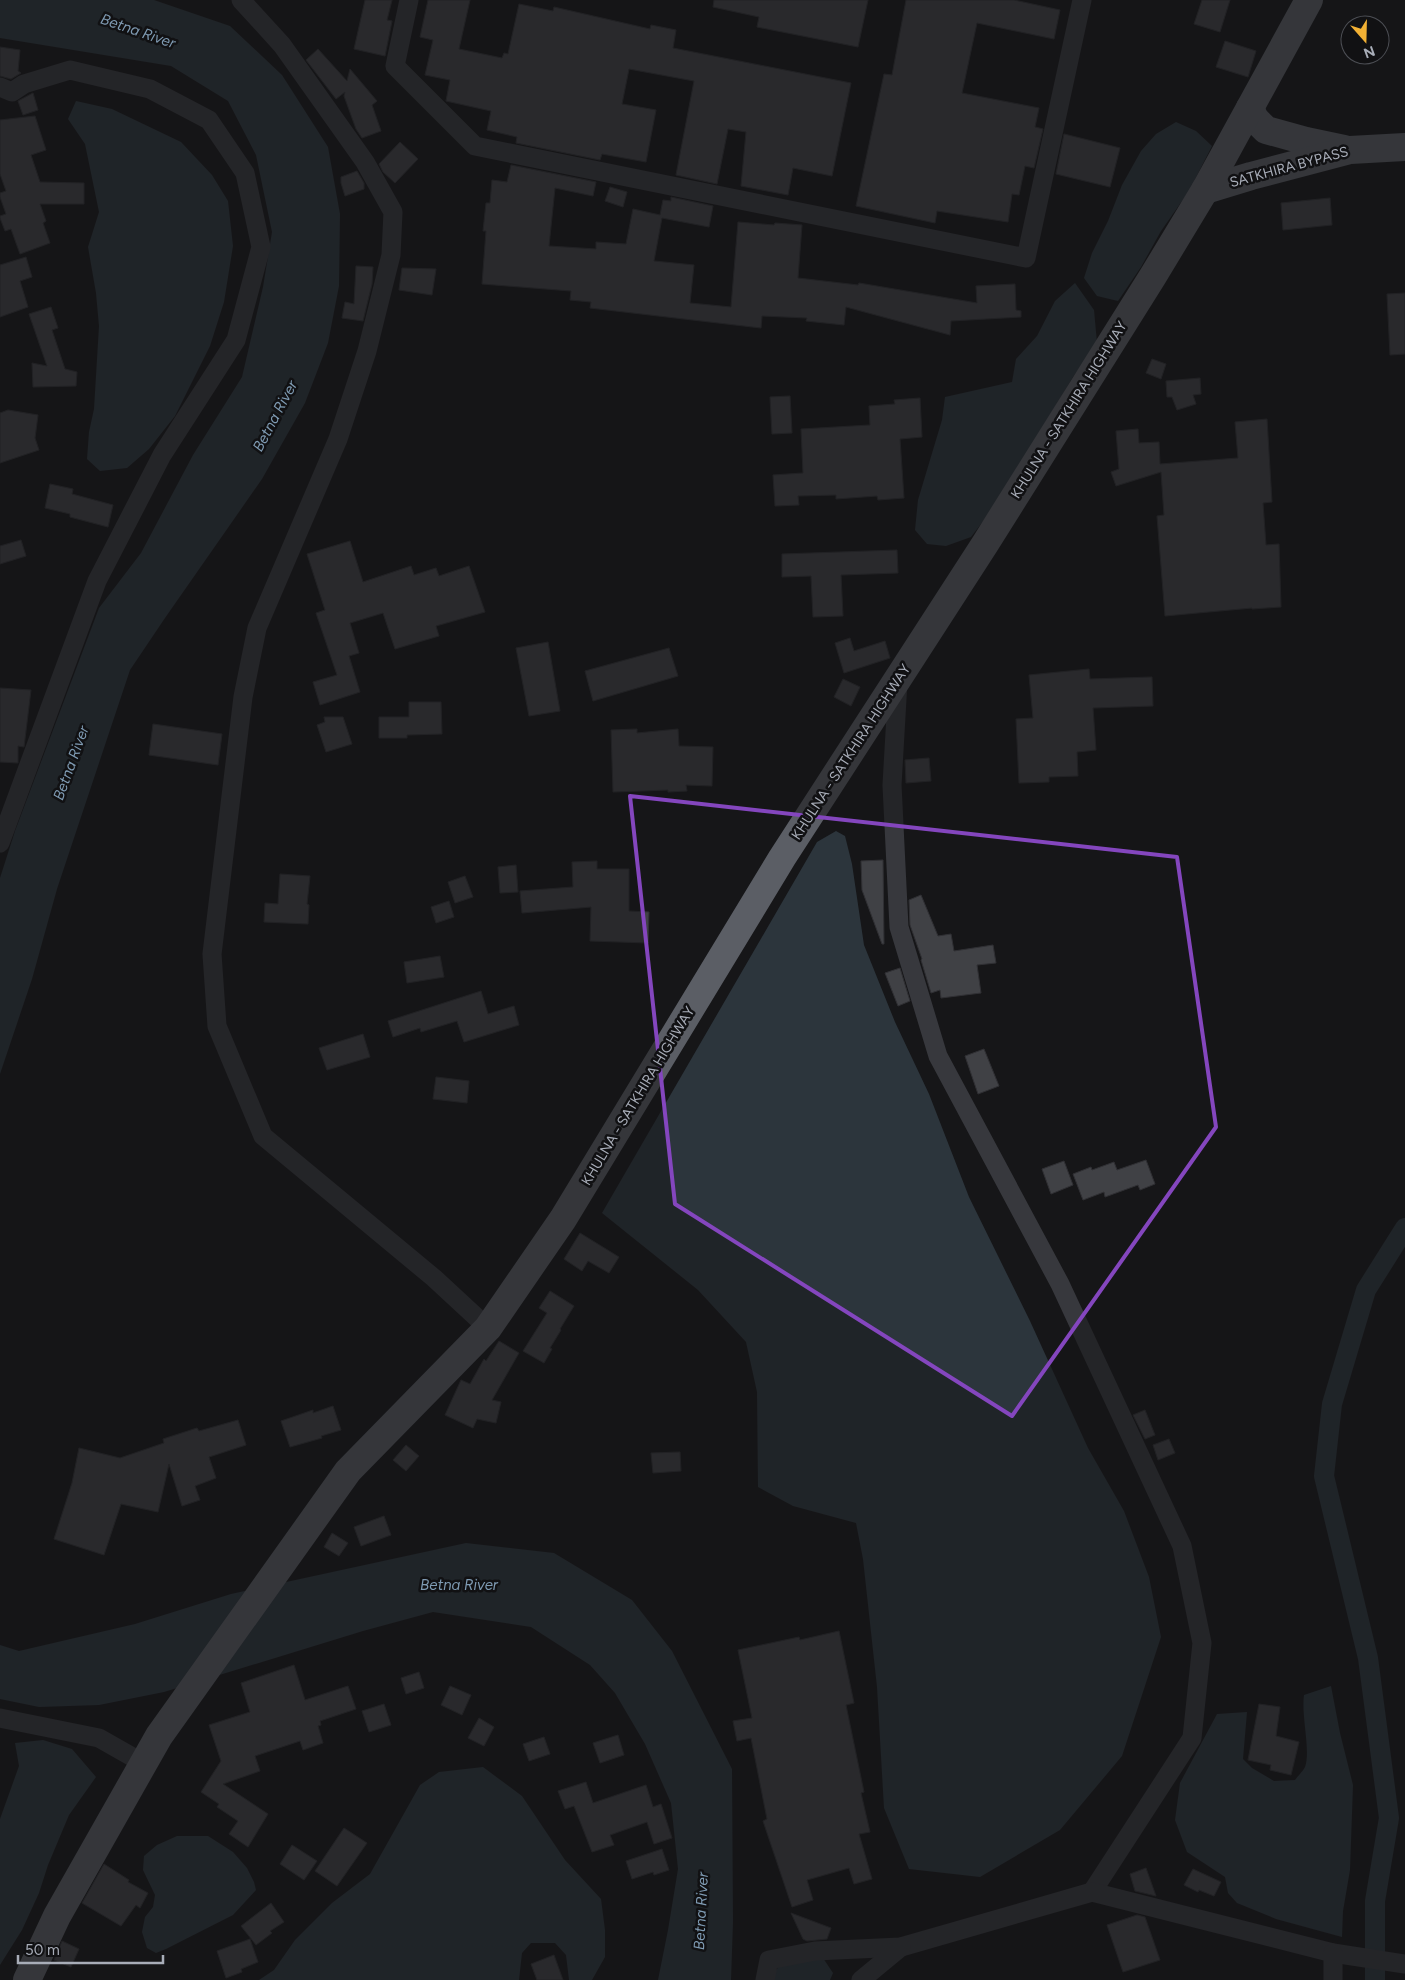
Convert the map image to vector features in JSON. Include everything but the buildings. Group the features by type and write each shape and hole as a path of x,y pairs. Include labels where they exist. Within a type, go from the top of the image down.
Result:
{"highway":[{"name":"KHULNA - SATKHIRA HIGHWAY","path":"27,1980 57,1916 158,1736 348,1471 488,1328 563,1219 782,858 985,544 1204,190 1309,0"},
{"path":"1250,108 1255,119 1266,130 1350,150"},
{"name":"SATKHIRA BYPASS","path":"1204,190 1350,150 1405,147"}],"street":[{"path":"241,0 282,45 365,162 393,212 392,255 364,360 338,439 257,628 243,697 212,954 217,1026 263,1136 434,1278 488,1328"},
{"path":"409,0 396,66 475,146 1026,258 1082,0"},
{"path":"0,87 12,92 24,84 70,70 150,88 209,120 245,173 260,247 236,340 162,455 97,581 0,843"},
{"path":"898,678 892,785 899,928 938,1056 1060,1284 1182,1546 1202,1643 1192,1738 1092,1892"},
{"path":"0,1718 100,1738 144,1763"},
{"path":"764,1980 769,1960 815,1950 901,1946 1092,1892 1333,1953 1405,1964"},
{"path":"860,1980 901,1946"},
{"path":"1333,1953 1333,1980"}],"highlighted area":[{"path":"630,796 1177,857 1216,1127 1012,1416 675,1204"}],"water":[{"name":"Betna River","path":"0,0 154,0 230,26 282,75 328,147 340,214 339,286 328,343 305,403 262,479 130,670 57,889 32,979 0,1074 0,878 15,831 99,608 141,553 193,455 242,377 263,287 272,232 256,155 228,101 171,66 0,38"},
{"path":"76,101 112,109 181,142 212,175 228,201 233,246 224,302 210,346 175,416 149,449 127,468 100,471 87,459 89,432 94,409 99,326 96,293 88,247 99,212 85,144 68,119"},
{"path":"1176,122 1196,131 1212,146 1189,191 1161,231 1141,267 1118,301 1097,296 1084,278 1092,253 1108,221 1122,185 1141,151 1156,134"},
{"path":"1075,283 1094,310 1097,343 1073,377 991,511 971,537 946,546 927,544 915,530 918,500 942,420 945,397 1012,382 1016,359 1037,336 1055,301"},
{"path":"836,831 845,836 852,864 864,945 895,1022 929,1094 969,1197 1030,1321 1088,1448 1124,1511 1149,1577 1161,1637 1122,1756 1060,1830 980,1877 909,1869 884,1808 877,1687 863,1559 856,1523 793,1506 758,1487 757,1392 746,1342 698,1290 602,1213 817,842"},
{"name":"Betna River","path":"466,1543 554,1553 632,1600 672,1651 732,1769 733,1922 731,1980 658,1980 678,1869 671,1803 645,1744 615,1693 590,1665 531,1627 433,1612 363,1631 164,1692 99,1705 39,1707 0,1699 0,1645 19,1651 135,1624 231,1594"},
{"path":"1331,1686 1353,1785 1350,1870 1343,1911 1342,1937 1276,1919 1237,1903 1228,1893 1225,1877 1187,1852 1175,1820 1180,1783 1217,1714 1247,1712 1243,1759 1252,1768 1274,1781 1295,1780 1304,1769 1307,1760 1304,1695"},
{"path":"43,1740 72,1749 96,1777 69,1815 48,1865 39,1893 22,1930 0,1965 0,1819 19,1766 15,1743"},
{"path":"483,1767 522,1796 565,1860 601,1899 605,1930 605,1957 592,1980 569,1980 566,1955 555,1943 531,1943 522,1953 519,1980 259,1980 274,1970 295,1940 332,1903 370,1874 420,1785 439,1772"},
{"path":"177,1836 208,1836 233,1852 247,1868 256,1890 233,1915 156,1953 147,1948 142,1932 145,1917 153,1907 155,1895 143,1870 144,1856 157,1845"},
{"path":"823,1958 833,1973 830,1980 771,1980 774,1972 779,1967 792,1960"}],"waterway":[{"path":"1375,1980 1375,1901 1389,1818 1368,1658 1324,1476 1332,1404 1366,1290 1405,1228"}]}
